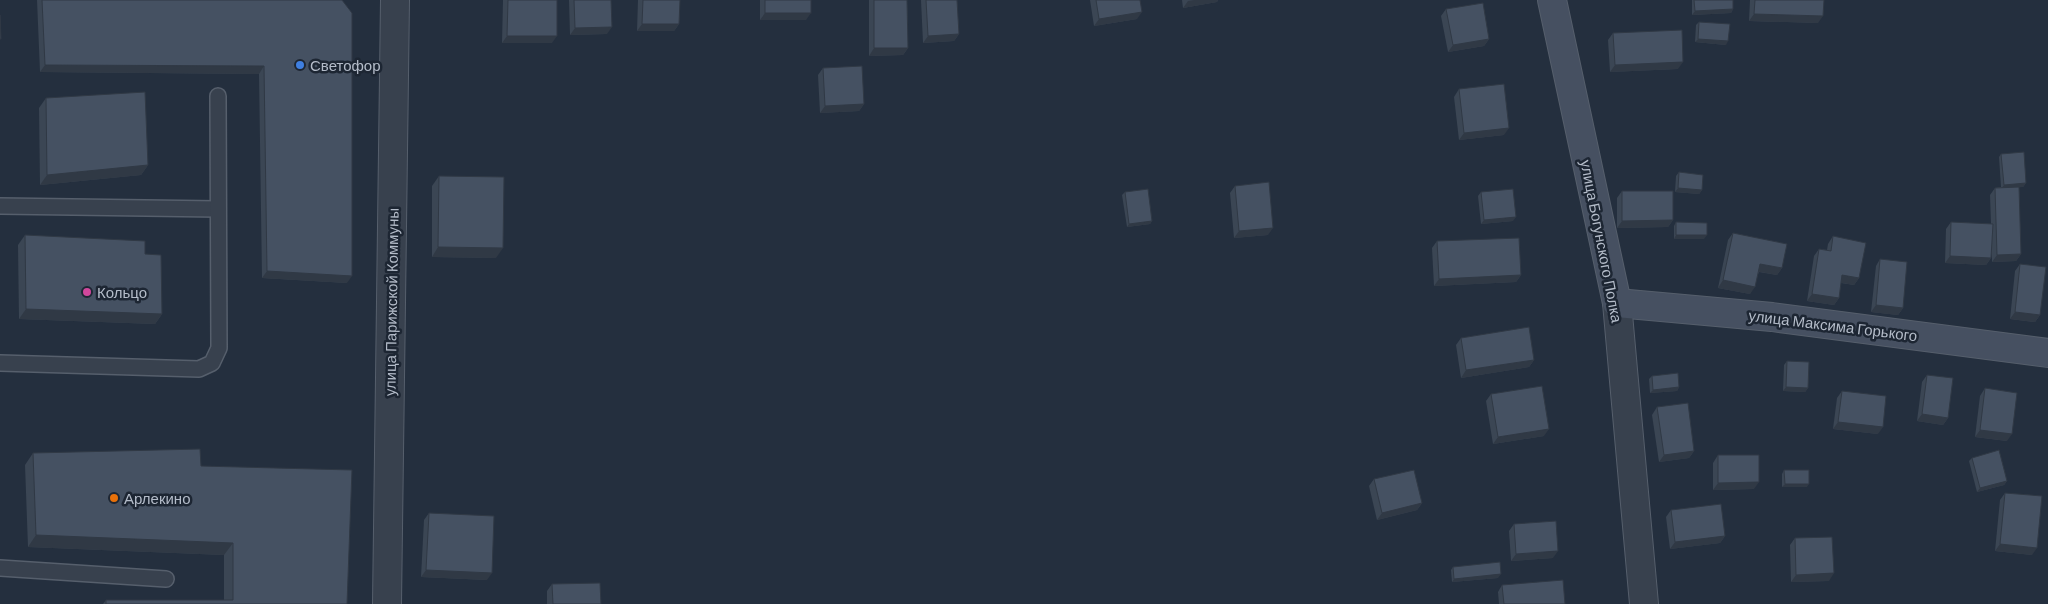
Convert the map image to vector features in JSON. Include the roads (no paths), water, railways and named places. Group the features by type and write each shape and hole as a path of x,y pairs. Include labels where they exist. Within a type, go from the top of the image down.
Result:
{"main road":[{"name":"улица Богунского Полка","path":"1552,0 1617,303"},
{"name":"улица Максима Горького","path":"1617,303 1772,317 2048,354"}],"street":[{"name":"улица Парижской Коммуны","path":"387,604 394,0"},
{"name":"улица Богунского Полка","path":"1617,303 1644,604"}],"lane":[{"path":"0,363 199,369 212,363 219,348 218,96"},
{"path":"0,206 218,209"},
{"path":"0,568 166,579"}],"place":[{"name":"Светофор","path":"300,65"},
{"name":"Кольцо","path":"87,292"},
{"name":"Арлекино","path":"114,498"}]}
